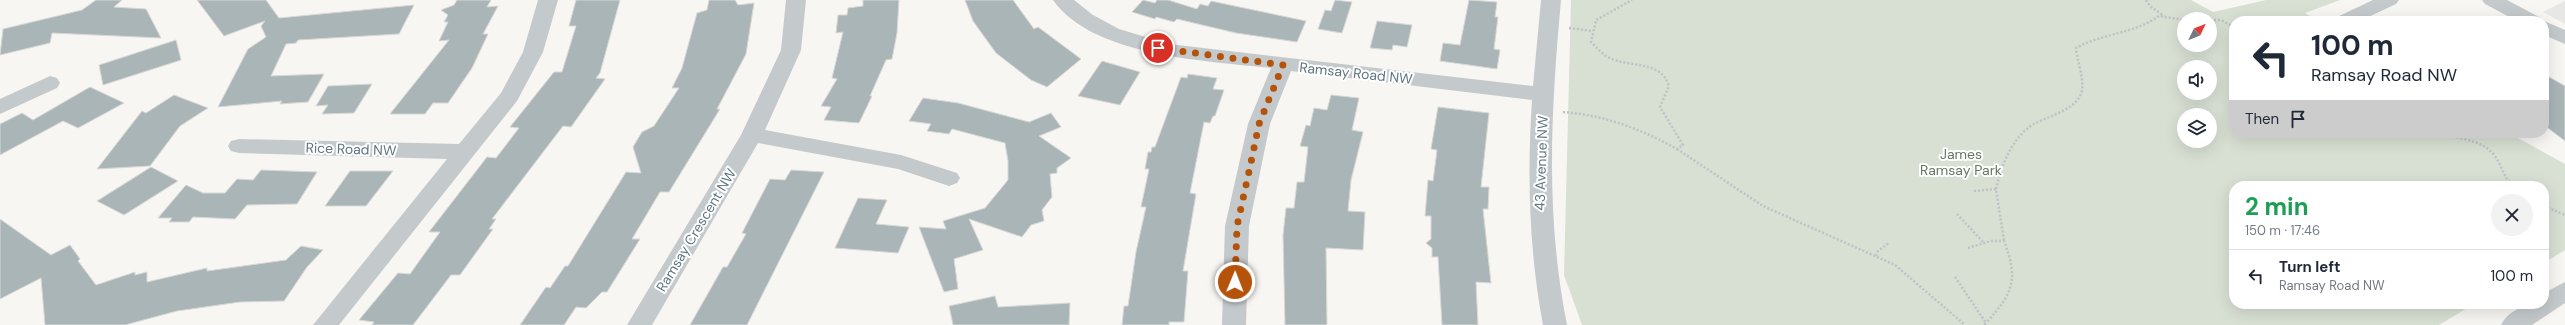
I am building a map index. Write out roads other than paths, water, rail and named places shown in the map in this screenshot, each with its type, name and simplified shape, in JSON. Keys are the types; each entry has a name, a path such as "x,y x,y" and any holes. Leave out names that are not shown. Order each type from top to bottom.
{"street":[{"path":"325,325 510,96 528,67 548,0"},
{"name":"Ramsay Crescent NW","path":"639,325 752,135 791,50 796,0"},
{"name":"Ramsay Road NW","path":"1063,0 1094,25 1128,40 1169,50 1542,102"},
{"name":"43 Avenue NW","path":"1551,0 1542,102 1540,232 1543,264 1555,325"},
{"path":"2355,16 2389,0"},
{"path":"2492,0 2522,16"},
{"path":"2549,30 2564,37"},
{"path":"2549,43 2564,37"},
{"path":"1234,325 1237,226 1259,124 1283,65"},
{"path":"0,107 50,83"},
{"path":"752,135 901,162 949,178"},
{"name":"Rice Road NW","path":"239,146 464,152"},
{"path":"2549,301 2565,291"},
{"path":"2513,325 2537,309"}],"park label":[{"name":"James Ramsay Park","path":"1961,162"}]}
